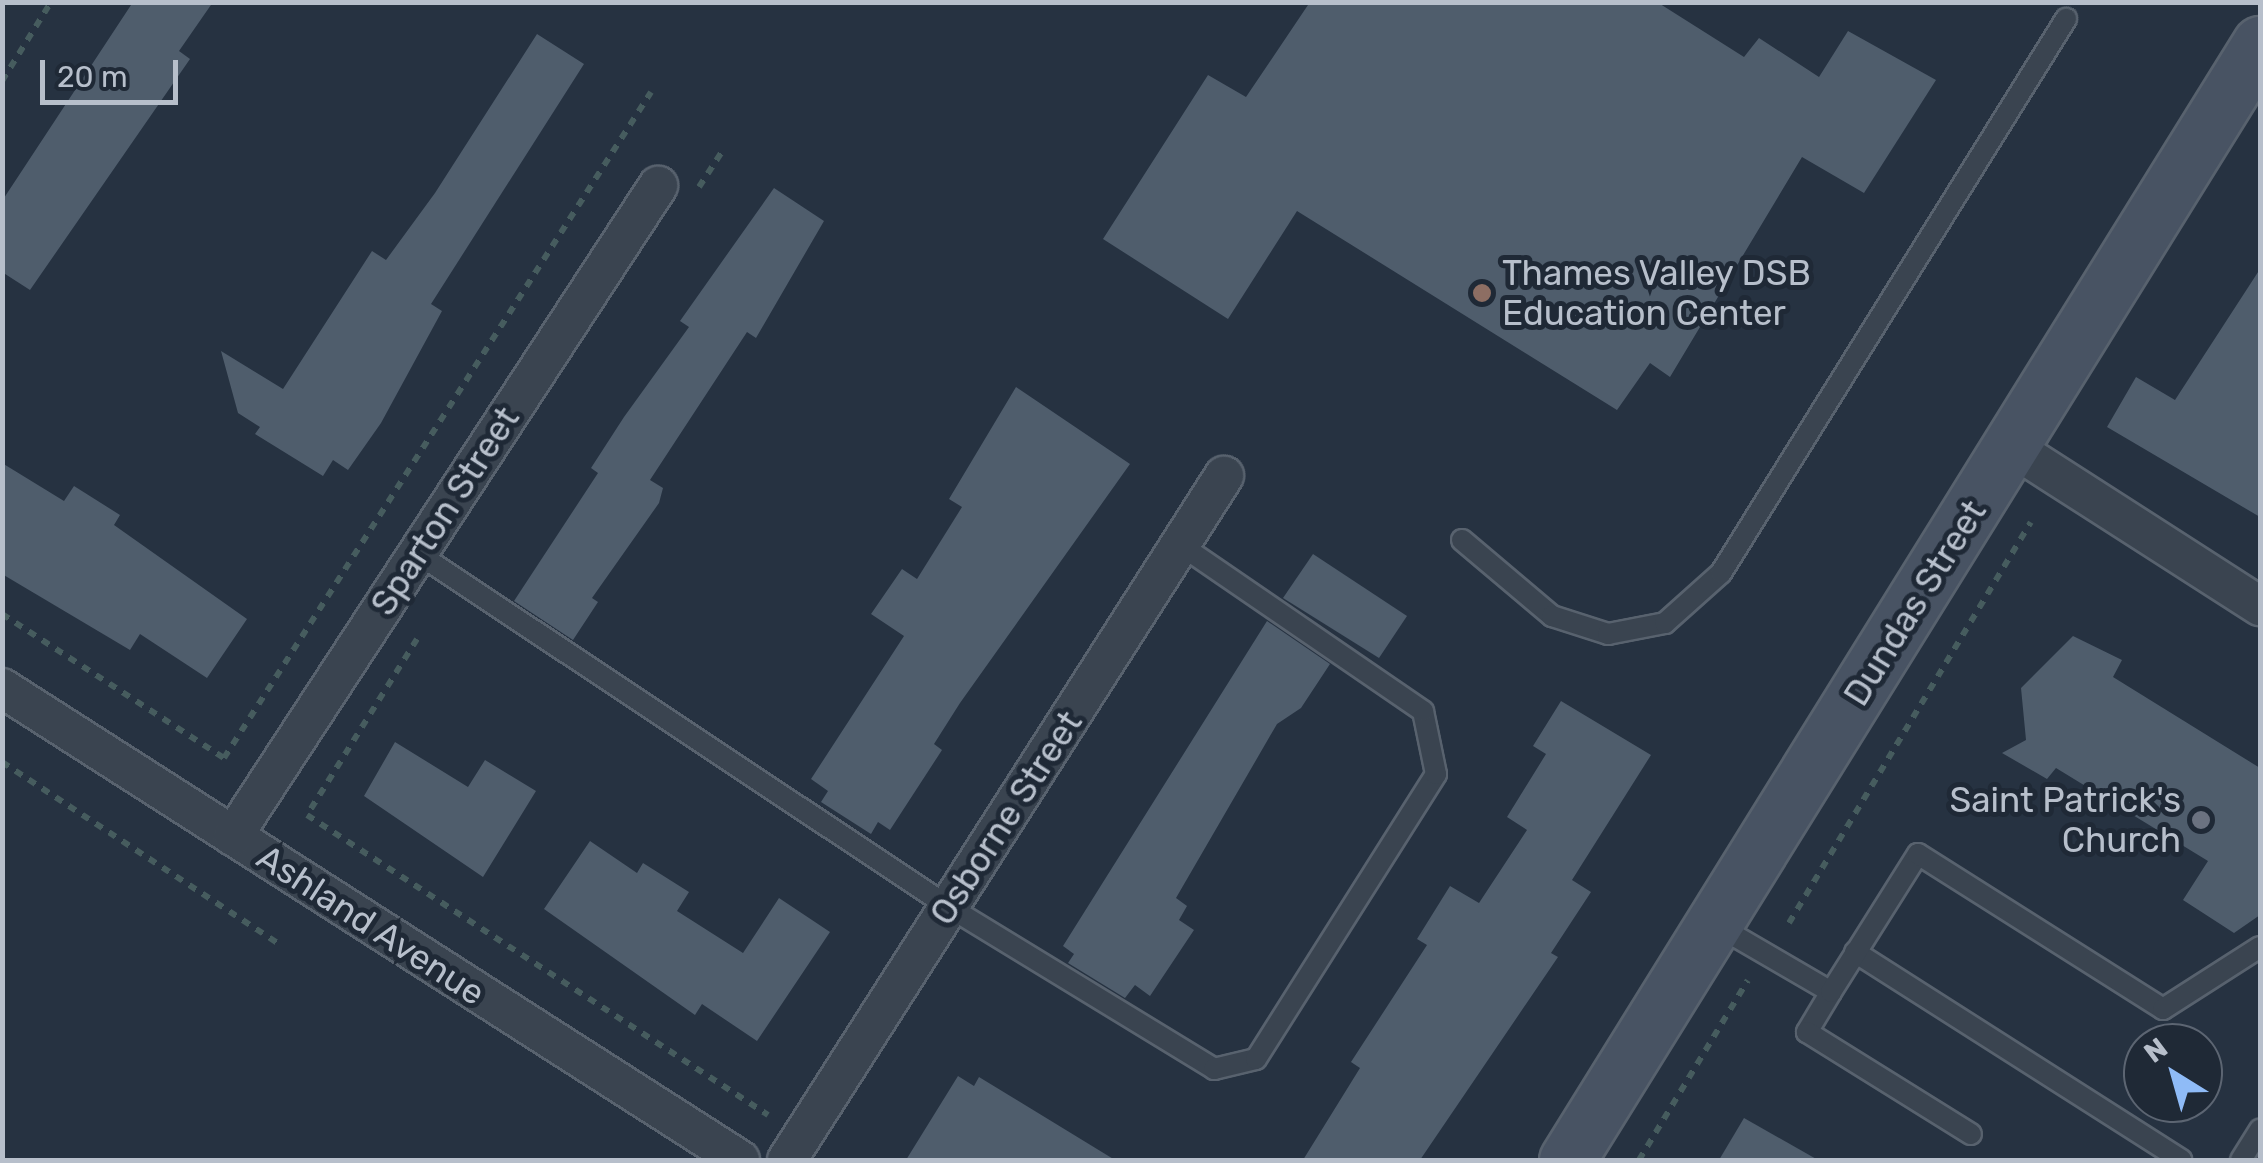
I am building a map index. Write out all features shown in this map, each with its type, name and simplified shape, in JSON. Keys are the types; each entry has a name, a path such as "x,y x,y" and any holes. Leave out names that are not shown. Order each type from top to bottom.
{"main road":[{"name":"Dundas Street","path":"1567,1160 2260,44"}],"street":[{"name":"Sparton Street","path":"233,836 658,186"},
{"path":"2012,447 2260,606"},
{"name":"Osborne Street","path":"787,1160 1224,476"},
{"name":"Ashland Avenue","path":"2,688 740,1160"}],"lane":[{"path":"1462,540 1552,616 1608,634 1665,622 1721,573 2066,19"},
{"path":"417,554 949,907 1214,1069 1256,1059 1436,774 1423,711 1181,544"},
{"path":"1971,1134 1807,1032 1918,854 2163,1008 2260,948"},
{"path":"1714,924 1831,992"},
{"path":"1855,952 2181,1160"},
{"path":"2241,1160 2260,1130"}],"path":[{"path":"2,81 51,2"},
{"path":"2,614 224,758 651,92"},
{"path":"1789,923 2032,522"},
{"path":"423,629 307,815 775,1119 785,1102"},
{"path":"2,762 282,946"},
{"path":"1639,1160 1752,974"}],"building":[{"path":"133,2 213,2 179,51 190,59 30,290 2,272 2,201"},
{"path":"1310,2 1657,2 1744,57 1759,38 1819,77 1848,31 1936,80 1864,193 1802,157 1670,377 1650,363 1617,410 1297,211 1228,319 1103,239 1208,75 1246,97"},
{"path":"537,34 584,64 431,304 442,311 381,423 348,470 333,460 323,476 255,434 260,427 238,413 221,351 283,389 372,251 386,260 435,193"},
{"path":"774,188 824,221 756,338 747,332 650,480 663,488 659,503 592,598 598,602 573,640 514,601 598,473 591,468 689,327 680,321"},
{"path":"2260,269 2260,517 2107,427 2136,377 2175,400"},
{"path":"1016,387 1130,464 960,703 934,744 942,750 890,830 878,822 871,834 821,802 828,791 811,779 904,636 871,614 902,569 917,579 962,507 949,499"},
{"path":"2,463 64,501 74,486 120,515 114,525 247,619 207,678 140,634 130,650 2,574"},
{"path":"1313,554 1407,616 1379,658 1283,598"},
{"path":"1267,621 1330,664 1301,708 1277,724 1176,898 1187,906 1179,920 1194,930 1150,996 1135,985 1125,998 1068,963 1074,954 1063,946"},
{"name":"Saint Patrick's Church","path":"2073,636 2122,660 2113,677 2260,768 2260,915 2234,933 2183,900 2208,861 2056,768 2047,779 2002,753 2026,740 2021,688"},
{"path":"1561,701 1651,755 1572,880 1591,892 1551,953 1558,957 1420,1160 1303,1160 1360,1068 1351,1062 1427,945 1417,939 1450,886 1479,903 1527,830 1507,817 1546,754 1533,746"},
{"path":"395,742 468,787 485,760 536,791 483,877 364,796"},
{"path":"590,841 637,873 643,863 689,892 677,911 743,953 779,898 830,932 757,1041 702,1004 695,1015 544,909"},
{"path":"958,1076 974,1086 979,1077 1115,1160 906,1160"},
{"path":"1744,1118 1818,1160 1719,1160"}],"place":[{"name":"Thames Valley DSB Education Center","path":"1482,293"},
{"name":"Saint Patrick's Church","path":"2201,820"}]}
